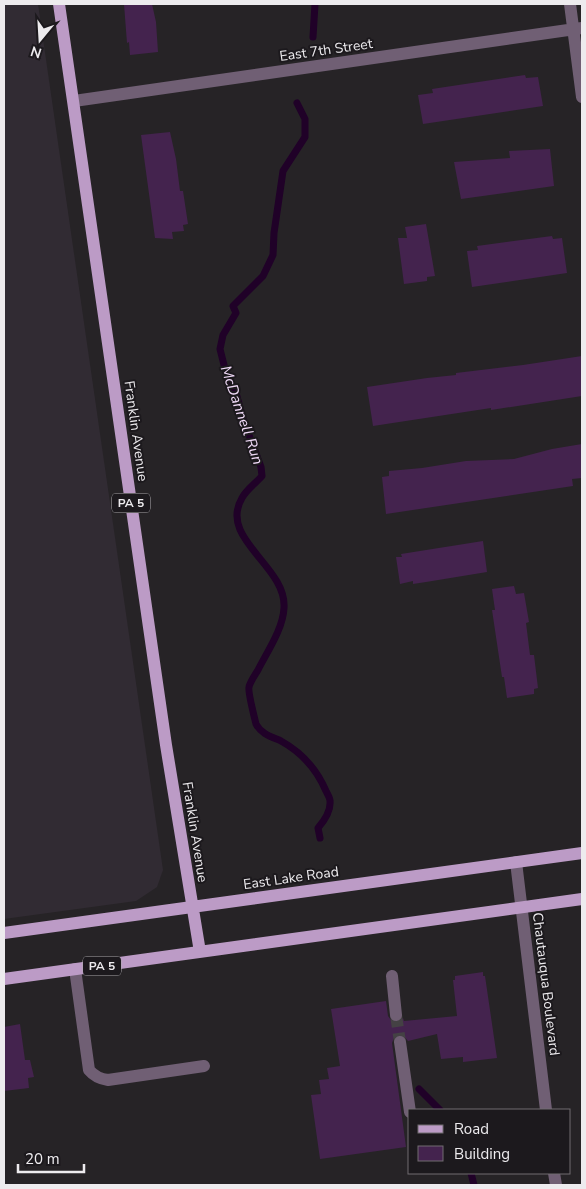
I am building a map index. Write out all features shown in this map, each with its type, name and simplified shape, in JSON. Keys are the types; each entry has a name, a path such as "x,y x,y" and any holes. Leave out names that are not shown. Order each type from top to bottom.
{"main road":[{"name":"Franklin Avenue","path":"59,4 166,745 200,952"},
{"name":"East Lake Road","path":"4,933 582,853"},
{"path":"200,952 582,899"},
{"name":"PA 5","path":"4,979 200,952"}],"street":[{"path":"570,4 578,29 582,97"},
{"name":"East 7th Street","path":"74,101 578,29"},
{"name":"Chautauqua Boulevard","path":"516,862 546,1109"},
{"path":"75,969 89,1070 91,1073 108,1080 204,1066"},
{"path":"392,976 396,1015"},
{"path":"400,1042 410,1109"}],"shaded area":[{"path":"4,4 38,4 163,870 157,887 136,901 4,919"}],"building":[{"path":"124,4 152,4 156,22 158,52 130,55 129,42 127,43"},
{"path":"525,75 526,78 538,77 543,106 423,124 418,95 433,93 432,89"},
{"path":"170,132 180,191 183,191 188,224 183,225 184,231 172,232 173,239 155,238 141,135"},
{"path":"550,149 554,186 461,199 454,162 510,158 509,151"},
{"path":"426,224 435,276 427,277 427,281 404,284 398,238 407,238 405,227"},
{"path":"552,236 553,239 562,238 567,273 472,287 467,251 478,250 477,246"},
{"path":"582,356 582,396 373,426 367,387"},
{"path":"582,444 582,478 572,479 573,486 386,514 382,477 389,476 389,471 466,461 514,459 552,449"},
{"path":"483,541 487,572 413,584 413,581 400,584 396,557 402,557 401,554"},
{"path":"514,586 516,594 524,593 529,622 526,623 530,655 534,655 538,688 534,689 534,694 507,698 492,610 495,610 492,589"},
{"path":"483,972 497,1058 463,1062 463,1057 441,1059 437,1034 408,1041 403,1035 395,1035 392,1043 406,1147 320,1159 311,1095 321,1094 319,1080 329,1079 327,1068 340,1066 331,1009 386,1001 388,1016 393,1023 400,1022 403,1018 404,1021 457,1016 453,980 455,980 455,976"},
{"path":"20,1024 25,1060 30,1060 34,1077 28,1078 29,1088 4,1091 4,1027"}],"waterway":[{"name":"McDannell Run","path":"313,37 315,4"},
{"name":"McDannell Run","path":"297,103 305,119 305,137 283,171 274,233 273,255 263,276 233,306 236,313 223,335 220,349 225,369 236,393 243,419 261,467 262,476 242,498 237,513 239,527 246,540 275,579 282,593 284,608 278,632 250,685 252,706 258,727 264,733 281,741 308,762 330,798 327,816 318,828 320,838"},
{"name":"McDannell Run","path":"419,1089 439,1109"},
{"name":"McDannell Run","path":"471,1174 474,1185"}],"tunnel":[{"path":"396,1015 400,1042"}]}
